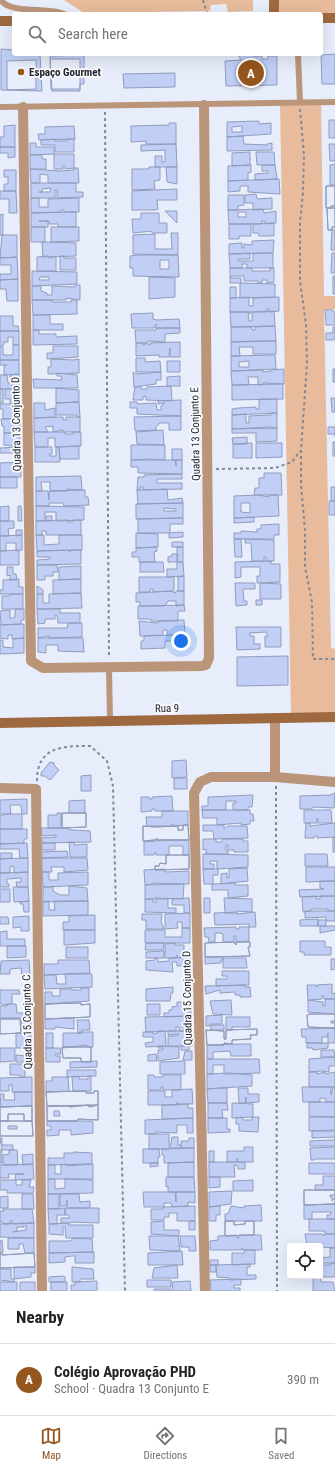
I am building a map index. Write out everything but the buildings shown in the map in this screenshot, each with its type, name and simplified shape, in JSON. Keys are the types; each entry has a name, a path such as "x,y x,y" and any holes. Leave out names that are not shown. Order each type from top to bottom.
{"street":[{"path":"274,0 274,12"},
{"path":"323,18 335,18"},
{"path":"0,21 12,21"},
{"name":"Quadra 13 Conjunto E","path":"109,668 202,666 208,663 209,658 204,105"},
{"name":"Quadra 13 Conjunto D","path":"23,107 31,661 43,668 109,668"},
{"name":"Rua 9","path":"0,723 335,717"},
{"path":"275,718 276,777"},
{"name":"Quadra 15 Conjunto D","path":"205,1291 194,792 200,782 211,777 276,777 335,782"},
{"path":"0,788 36,789"},
{"name":"Quadra 15 Conjunto C","path":"36,789 42,1291"}],"lane":[{"path":"1,0 8,6"},
{"path":"0,6 60,12"},
{"path":"298,56 300,102"},
{"path":"0,107 335,102"},
{"path":"109,668 110,721"}],"path":[{"path":"203,0 207,12"},
{"path":"300,102 304,155 304,193 300,222 300,281 306,325 307,363 304,381 304,425 300,450 306,567 312,602 312,658 335,659"},
{"path":"105,105 109,668"},
{"path":"208,469 275,468 292,462 300,450"},
{"path":"36,789 37,769 48,753 63,746 90,746 107,761 113,786 125,1291"},
{"path":"276,777 277,1291"}],"shaded area":[{"path":"64,0 253,0 253,11 228,12 226,4 211,5 210,11 82,12"},
{"path":"274,0 335,0 335,18 323,15 323,12 274,12"},
{"path":"321,102 324,296 335,296 335,309 324,310 331,648 335,649 335,717 291,718 280,103"}],"place":[{"name":"Espaço Gourmet","path":"21,72"},
{"name":"Colégio Aprovação PHD","path":"251,73"}]}
